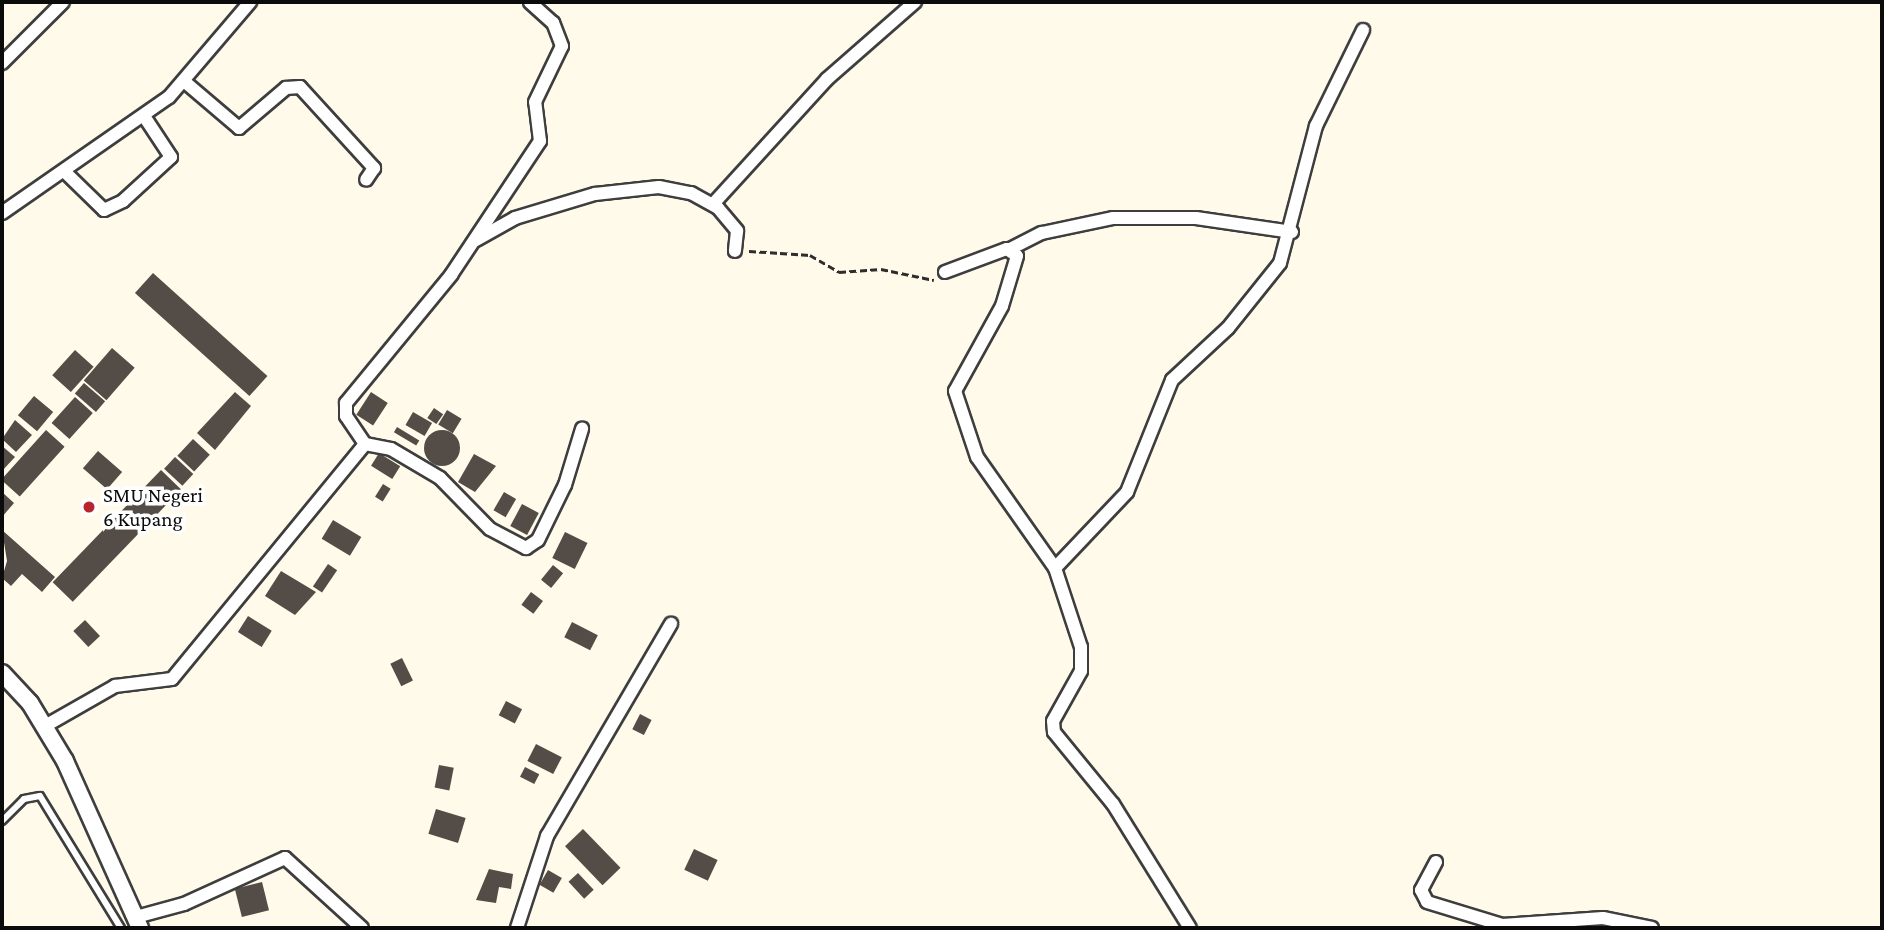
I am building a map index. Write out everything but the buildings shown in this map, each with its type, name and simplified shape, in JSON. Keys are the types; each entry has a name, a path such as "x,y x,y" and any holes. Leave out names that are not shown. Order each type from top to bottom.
{"street":[{"path":"2,63 63,2"},
{"path":"2,213 66,173 144,116 185,82 250,2"},
{"path":"530,2 553,23 562,46 534,102 540,141 473,242 346,403 345,416 365,444 391,449 440,478 489,529 526,548 538,540 565,485 582,429"},
{"path":"713,204 827,79 915,2"},
{"path":"1055,568 1127,492 1172,380 1267,282 1292,232 1316,126 1363,30"},
{"path":"185,82 239,128 286,88 300,87 373,168 366,180"},
{"path":"66,173 104,209 123,201 171,157 144,116"},
{"path":"473,242 515,218 616,191 673,188 713,204 737,231 735,251"},
{"path":"945,272 1010,249 1042,233 1113,218 1196,218 1292,232"},
{"path":"1010,249 1018,259 1008,294 954,388 977,457 1055,568 1083,662 1052,728 1108,797 1190,928"},
{"path":"46,726 116,686 172,679 365,444"},
{"path":"517,928 547,836 671,624"},
{"path":"2,673 46,726 138,923 285,858 362,928"},
{"path":"1436,862 1421,890 1427,902 1510,926 1603,918 1652,928"}],"lane":[{"path":"2,821 24,799 40,796 121,928"}],"path":[{"path":"735,251 810,255 839,272 881,269 928,281 945,272"}],"place":[{"name":"SMU Negeri 6 Kupang","path":"89,507"}]}
